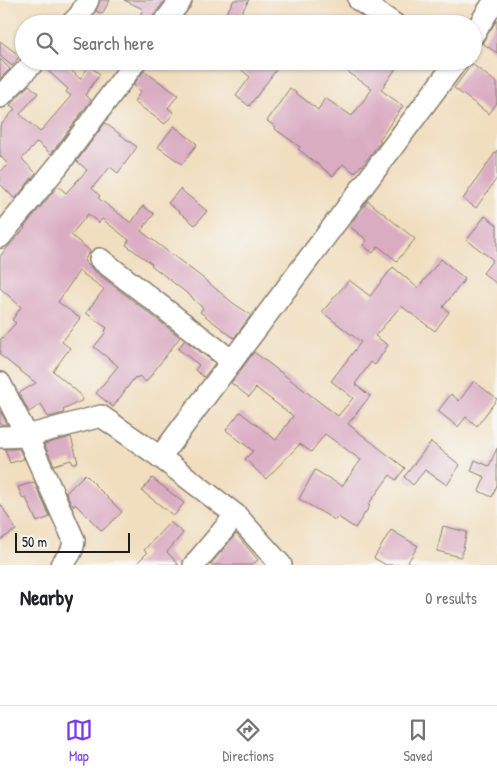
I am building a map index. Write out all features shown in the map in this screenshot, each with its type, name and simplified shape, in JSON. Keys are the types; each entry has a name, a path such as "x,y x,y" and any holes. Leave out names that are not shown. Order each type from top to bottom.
{"street":[{"path":"80,15 88,0"},
{"path":"170,15 181,0"},
{"path":"360,0 381,15"},
{"path":"482,20 495,0"},
{"path":"0,97 26,70"},
{"path":"0,237 129,70"},
{"path":"160,457 448,70"},
{"path":"100,259 232,361"},
{"path":"0,384 27,436 74,540 70,555 61,565"},
{"path":"0,438 27,436 100,416 160,457 236,515 281,565"},
{"path":"194,565 236,515"}],"building":[{"path":"100,0 110,0 102,14 96,11"},
{"path":"124,0 165,0 154,15 140,15 143,9"},
{"path":"234,0 249,0 240,15 225,15"},
{"path":"497,20 497,53 482,43"},
{"path":"0,41 15,52 15,62 12,66 0,56"},
{"path":"0,59 10,69 0,79"},
{"path":"47,70 71,70 80,79 86,70 94,70 100,74 85,95 91,100 51,154 37,142 22,159 36,173 15,199 0,184 0,172 8,164 0,156 0,126 15,109 10,105 29,85 38,93 20,114 40,132 71,96 66,92 68,89"},
{"path":"242,70 276,70 249,106 236,96 250,77"},
{"path":"345,70 395,70 381,90 403,106 379,140 381,141 355,173 343,164 333,176 298,149 300,147 267,121 290,88 318,110 325,98 352,116 372,89"},
{"path":"468,70 480,70 497,83 497,103 489,114 454,88"},
{"path":"144,71 178,95 168,108 174,113 165,124 134,102 141,91 133,85"},
{"path":"105,123 137,147 118,173 110,167 92,188 100,196 98,198 131,223 143,206 154,214 141,231 251,315 234,338 200,312 203,308 193,298 126,245 129,240 102,219 99,223 88,214 71,235 90,251 84,261 180,337 146,382 139,376 135,377 113,407 96,393 118,366 94,347 107,328 86,313 104,289 79,271 58,302 80,318 62,342 70,348 53,371 80,394 83,400 63,410 64,413 48,417 41,404 29,412 19,393 36,383 0,355 0,340 16,323 12,320 21,307 0,288 0,256 58,186 66,193 87,170 77,161"},
{"path":"174,126 197,144 182,164 158,147"},
{"path":"497,150 497,178 476,208 463,199"},
{"path":"180,189 207,211 195,225 168,203"},
{"path":"368,201 415,239 397,261 378,246 373,253 363,245 367,240 349,226"},
{"path":"485,216 497,225 497,284 483,273 493,260 467,240"},
{"path":"441,259 465,279 443,307 449,312 435,331 401,306 375,336 388,345 375,365 371,362 355,384 370,396 348,424 405,468 396,480 390,475 368,505 370,506 355,528 338,517 335,520 299,499 315,470 342,486 361,460 325,434 311,452 300,444 266,479 245,459 253,451 226,430 240,412 276,440 293,416 256,388 249,397 231,383 254,352 338,416 353,398 331,381 361,342 322,312 349,280 370,296 393,267 418,288"},
{"path":"185,340 215,363 204,377 195,370 199,365 178,349"},
{"path":"474,381 497,399 477,426 466,417 458,427 438,411 451,394 459,401"},
{"path":"0,411 7,424 0,424"},
{"path":"71,437 78,462 73,464 71,460 54,465 44,444"},
{"path":"431,442 460,465 447,485 425,470 413,485 404,477"},
{"path":"497,448 497,485 492,497 479,491 485,477 471,471 475,460 489,466"},
{"path":"5,449 19,449 24,459 10,463"},
{"path":"85,474 122,512 102,531 75,504 74,506 71,504 66,493"},
{"path":"152,478 184,503 174,516 142,491"},
{"path":"34,482 50,517 37,522 26,498 23,499 18,487"},
{"path":"0,503 16,530 0,540"},
{"path":"170,522 183,533 167,552 179,565 135,565 147,553 144,550"},
{"path":"443,526 467,532 461,557 437,551"},
{"path":"391,530 418,546 406,565 386,565 374,558"},
{"path":"236,534 258,560 251,565 210,565"}]}
